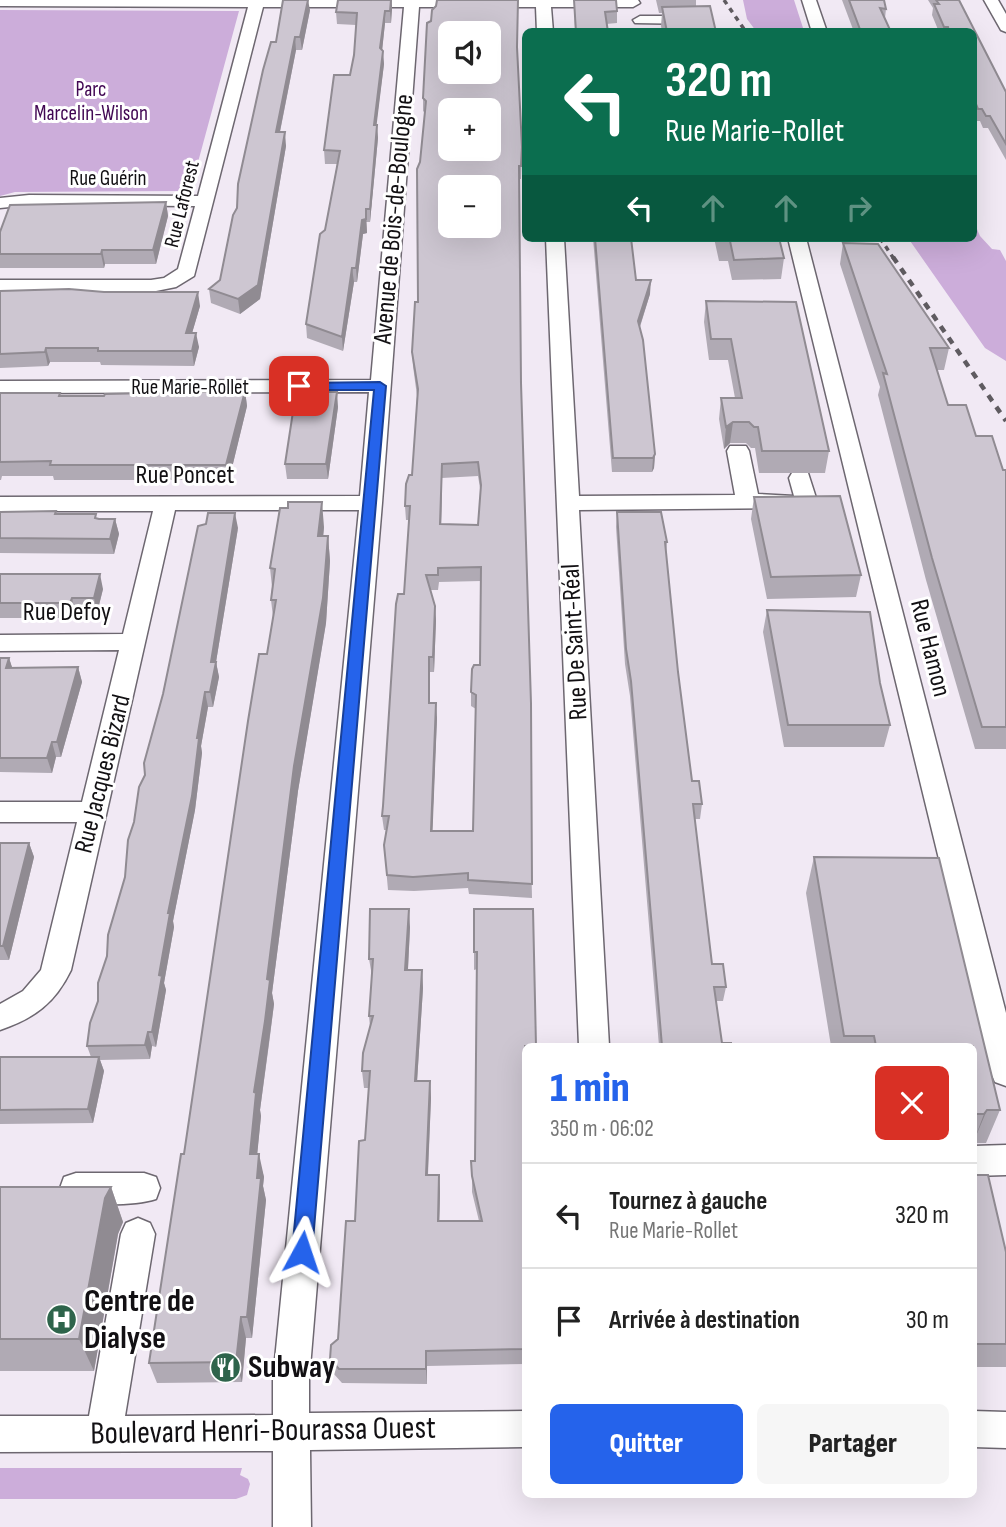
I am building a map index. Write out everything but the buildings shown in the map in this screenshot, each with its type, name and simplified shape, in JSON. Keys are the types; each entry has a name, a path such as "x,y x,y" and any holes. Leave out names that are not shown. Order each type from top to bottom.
{"street":[{"path":"809,0 819,28"},
{"path":"992,0 1006,27"},
{"name":"Avenue de Bois-de-Boulogne","path":"292,1527 291,1380 412,1"},
{"path":"543,1 545,28"},
{"path":"0,2 635,1 641,27 696,20"},
{"name":"Rue Laforest","path":"0,286 144,287 169,283 189,269 257,2"},
{"name":"Rue Guérin","path":"4,202 206,201"},
{"name":"Rue De Saint-Réal","path":"555,242 594,1043"},
{"name":"Rue Hamon","path":"798,242 1006,1073"},
{"name":"Rue Marie-Rollet","path":"0,387 380,386"},
{"path":"738,451 748,502"},
{"path":"800,478 806,501"},
{"path":"568,503 862,501"},
{"name":"Rue Jacques Bizard","path":"0,1017 34,1000 48,986 57,971 166,503"},
{"name":"Rue Poncet","path":"0,504 370,503"},
{"name":"Rue Defoy","path":"0,643 134,642"},
{"path":"0,812 93,812"},
{"path":"977,1161 1006,1160"},
{"path":"52,1188 144,1188"},
{"path":"104,1434 138,1234"},
{"name":"Boulevard Henri-Bourassa Ouest","path":"0,1434 522,1429"},
{"path":"977,1429 1006,1430"}],"green space":[{"path":"743,0 794,0 803,28 754,28 747,19"},
{"name":"Parc Marcelin-Wilson","path":"0,10 239,11 191,188 179,191 15,192 0,196"},
{"path":"977,229 992,249 1000,250 1006,261 1006,361 985,348 911,242 977,242"},
{"path":"0,1468 242,1468 240,1475 248,1479 250,1484 247,1495 236,1499 0,1499"}],"railway":[{"path":"724,0 743,28"},
{"path":"883,242 894,259"},
{"path":"893,257 1006,421"}],"place":[{"name":"Centre de Dialyse","path":"61,1319"},
{"name":"Subway","path":"225,1367"}],"route":[{"path":"299,386 380,386 302,1252"}]}
